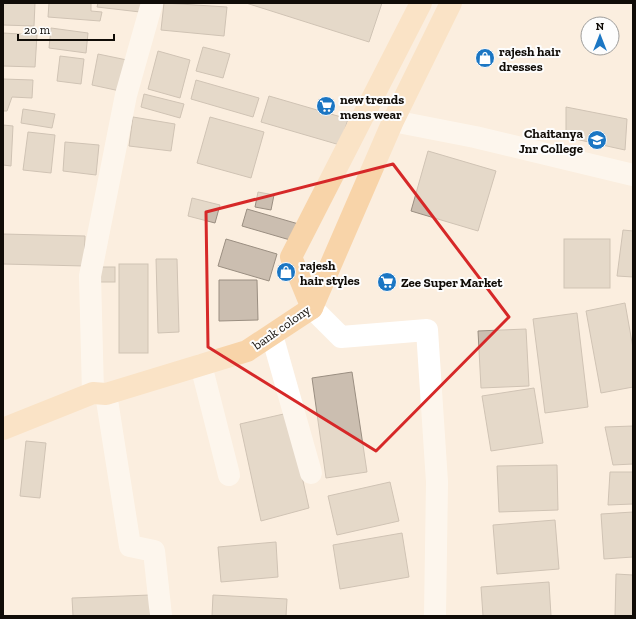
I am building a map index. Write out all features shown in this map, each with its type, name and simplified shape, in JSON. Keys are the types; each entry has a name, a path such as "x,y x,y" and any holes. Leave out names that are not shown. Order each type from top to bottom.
{"main road":[{"path":"312,308 291,257 421,3"},
{"name":"bank colony","path":"3,429 100,393 247,351 312,308 393,121 452,3"}],"street":[{"path":"152,3 126,95 90,276 100,393 130,546 154,551 161,616"},
{"path":"393,121 475,137 633,175"},
{"path":"312,308 341,337 427,330 437,482 435,616"},
{"path":"272,335 311,473"},
{"path":"201,365 229,475"}],"highlighted area":[{"path":"393,164 509,317 376,451 208,347 206,212"}],"building":[{"path":"3,3 35,3 34,26 3,25"},
{"path":"49,3 91,3 91,11 102,12 100,21 48,17"},
{"path":"98,3 141,3 140,12 97,7"},
{"path":"164,3 227,7 224,36 161,30"},
{"path":"246,3 382,3 369,42"},
{"path":"51,28 88,33 86,53 49,48"},
{"path":"3,33 37,35 35,67 3,66"},
{"path":"203,47 230,54 223,78 196,71"},
{"path":"158,51 190,60 180,98 148,89"},
{"path":"98,54 127,60 120,91 92,85"},
{"path":"60,56 84,59 81,84 57,81"},
{"path":"3,79 33,80 32,98 12,97 7,111 3,111"},
{"path":"196,80 259,98 253,117 191,99"},
{"path":"144,94 184,104 180,118 141,107"},
{"path":"269,96 348,119 340,145 261,122"},
{"name":"Chaitanya Jnr College","path":"566,107 627,119 625,150 566,137"},
{"path":"23,109 55,114 52,128 21,123"},
{"path":"133,117 175,124 171,151 129,146"},
{"path":"210,117 264,132 251,178 197,163"},
{"path":"3,125 13,126 11,166 3,165"},
{"path":"28,132 55,135 51,173 23,170"},
{"path":"65,142 99,145 96,175 63,171"},
{"path":"428,151 496,171 478,231 411,211"},
{"path":"258,192 274,195 271,210 255,207"},
{"path":"192,198 220,205 215,223 188,216"},
{"path":"247,209 302,225 297,242 242,226"},
{"path":"623,230 633,231 633,277 617,276"},
{"path":"3,234 85,236 84,266 3,264"},
{"path":"226,239 277,254 269,281 218,266"},
{"path":"564,239 610,239 610,288 564,288"},
{"path":"156,259 177,259 179,332 158,333"},
{"path":"119,264 148,264 148,353 119,353"},
{"path":"99,267 115,267 115,282 99,282"},
{"path":"219,280 257,280 258,320 219,321"},
{"path":"625,303 633,348 633,387 601,393 586,311"},
{"path":"577,313 588,407 545,413 533,319"},
{"path":"526,329 529,386 481,388 478,331"},
{"path":"352,372 367,472 326,478 312,378"},
{"path":"534,388 543,443 491,451 482,396"},
{"path":"288,413 309,508 261,521 240,424"},
{"path":"633,426 633,464 613,465 605,427"},
{"path":"26,441 46,443 40,498 20,496"},
{"path":"557,465 558,510 499,512 497,466"},
{"path":"610,472 633,472 633,504 608,505"},
{"path":"390,482 399,521 337,535 328,496"},
{"path":"633,512 633,557 604,559 601,514"},
{"path":"555,520 559,569 497,574 493,525"},
{"path":"402,533 409,577 340,589 333,545"},
{"path":"276,542 278,577 221,582 218,547"},
{"path":"616,574 633,575 633,616 615,616"},
{"path":"549,582 551,616 483,616 481,587"},
{"path":"150,595 150,616 73,616 72,598"},
{"path":"213,595 287,599 286,616 212,616"}],"place":[{"name":"rajesh hair dresses","path":"485,58"},
{"name":"new trends mens wear","path":"326,106"},
{"name":"Chaitanya Jnr College","path":"597,140"},
{"name":"rajesh hair styles","path":"286,272"},
{"name":"Zee Super Market","path":"387,282"}]}
